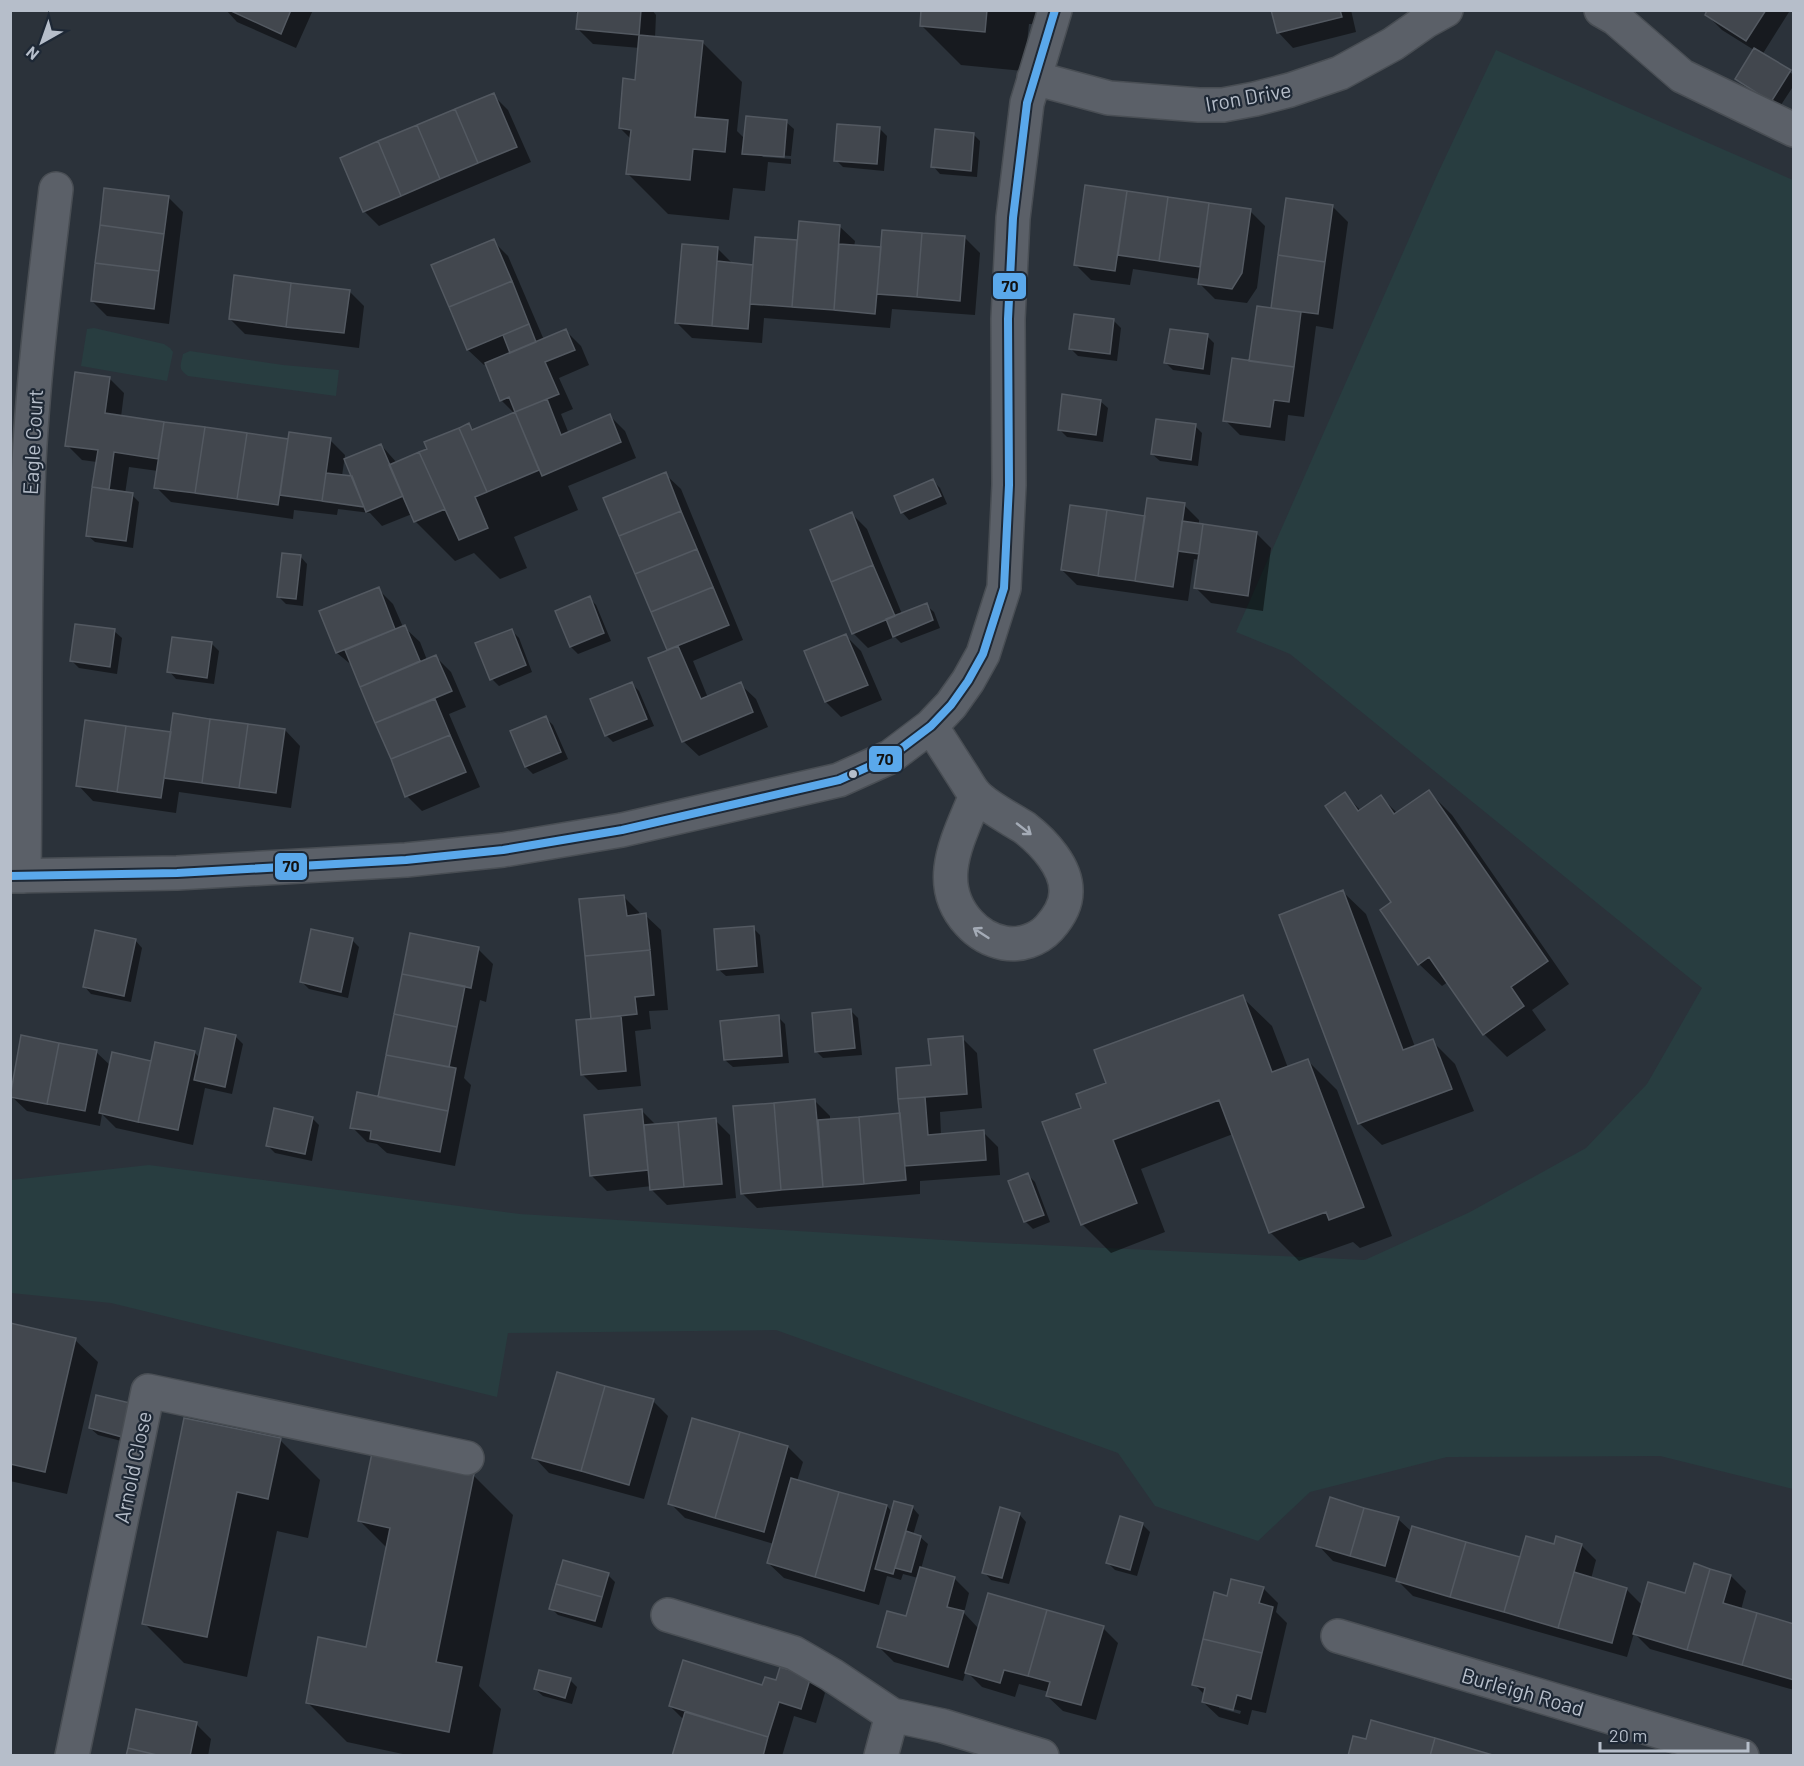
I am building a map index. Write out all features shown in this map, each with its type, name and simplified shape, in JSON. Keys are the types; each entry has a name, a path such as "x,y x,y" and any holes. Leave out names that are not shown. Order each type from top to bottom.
{"street":[{"path":"17,876 177,873 406,860 502,850 622,830 839,780 890,757 931,726 951,705 983,654 1004,588 1009,485 1008,319 1013,218 1027,103 1055,10"},
{"name":"Iron Drive","path":"1034,78 1109,98 1223,105 1290,90 1340,73 1393,44 1446,10"},
{"path":"1601,10 1615,18 1682,76 1794,130"},
{"name":"Eagle Court","path":"17,876 29,460 40,317 56,189"},
{"path":"931,726 976,795"},
{"name":"Arnold Close","path":"72,1755 148,1391 467,1458"},
{"path":"668,1615 794,1653 892,1715 943,1726 1042,1755"},
{"name":"Burleigh Road","path":"1338,1636 1742,1755"},
{"path":"881,1755 892,1715"}],"green space":[{"path":"1496,50 1793,180 1793,1489 1660,1456 1447,1457 1310,1492 1258,1541 1155,1506 1118,1453 776,1330 508,1333 497,1397 111,1303 11,1293 11,1180 149,1165 520,1214 976,1242 1365,1260 1470,1212 1586,1148 1647,1084 1702,988 1290,654 1236,632 1438,173"},
{"path":"94,328 164,344 170,348 173,352 167,381 81,366 87,329"},
{"path":"190,351 283,365 339,370 336,396 188,376 182,371 181,364 183,354"}],"building":[{"path":"229,10 291,10 281,34"},
{"path":"578,10 641,10 639,35 576,29"},
{"path":"921,10 987,10 985,32 920,26"},
{"path":"1271,10 1340,10 1342,17 1277,33"},
{"path":"1707,10 1766,10 1746,41 1705,15"},
{"path":"639,35 703,41 695,117 728,120 725,152 693,149 690,180 626,174 631,130 619,128 623,78 635,80"},
{"path":"1754,48 1791,70 1771,102 1735,79"},
{"path":"494,93 517,147 478,163 455,109"},
{"path":"455,109 478,163 440,179 417,125"},
{"path":"746,116 787,120 784,157 742,154"},
{"path":"837,124 880,127 877,164 834,161"},
{"path":"417,125 440,179 401,196 378,141"},
{"path":"935,129 974,133 971,171 931,167"},
{"path":"378,141 401,196 363,212 340,158"},
{"path":"1085,185 1127,191 1115,271 1074,265"},
{"path":"104,188 169,196 164,234 100,225"},
{"path":"1127,191 1168,197 1159,261 1118,255"},
{"path":"1168,197 1209,203 1200,267 1159,261"},
{"path":"1286,198 1333,205 1325,262 1278,255"},
{"path":"1209,203 1251,209 1242,273 1232,289 1198,284"},
{"path":"799,221 840,225 834,310 792,307"},
{"path":"100,225 164,234 159,271 95,263"},
{"path":"882,230 922,233 917,297 877,294"},
{"path":"922,233 965,236 960,301 917,297"},
{"path":"755,237 797,240 792,307 750,304"},
{"path":"494,239 512,281 449,307 431,265"},
{"path":"682,244 718,247 712,326 675,323"},
{"path":"839,244 881,247 875,314 834,310"},
{"path":"1278,255 1325,262 1318,314 1271,308"},
{"path":"717,261 753,265 748,329 712,326"},
{"path":"95,263 159,271 154,309 91,301"},
{"path":"234,275 291,283 286,327 229,319"},
{"path":"512,281 529,324 467,350 449,307"},
{"path":"291,283 350,290 344,333 286,327"},
{"path":"1257,306 1301,312 1294,367 1249,361"},
{"path":"1074,314 1114,319 1110,354 1069,349"},
{"path":"529,324 536,342 510,353 503,335"},
{"path":"566,329 575,350 545,362 559,394 515,412 509,397 500,401 485,363"},
{"path":"1170,329 1208,334 1203,369 1164,363"},
{"path":"1232,358 1294,367 1289,402 1274,400 1270,427 1223,421"},
{"path":"75,372 110,377 105,413 164,422 158,459 114,452 109,490 92,487 98,450 65,446"},
{"path":"1062,394 1101,400 1096,435 1058,430"},
{"path":"547,399 561,435 610,414 621,442 542,476 515,412"},
{"path":"515,412 539,470 487,492 459,428 469,423 472,430"},
{"path":"1156,419 1196,424 1191,460 1151,454"},
{"path":"164,422 205,427 195,493 154,488"},
{"path":"205,427 247,433 237,499 195,493"},
{"path":"459,428 487,492 475,497 488,528 459,540 419,452 427,449 424,442"},
{"path":"289,432 331,438 322,501 280,495"},
{"path":"247,433 288,439 278,505 237,499"},
{"path":"381,444 403,496 366,512 344,459"},
{"path":"419,452 445,509 414,522 389,465"},
{"path":"666,472 681,511 619,536 603,498"},
{"path":"326,473 352,476 364,507 322,501"},
{"path":"933,479 941,496 901,513 894,496"},
{"path":"92,487 133,493 126,541 86,536"},
{"path":"1147,498 1185,503 1173,587 1135,581"},
{"path":"1070,505 1107,510 1098,576 1061,570"},
{"path":"1107,510 1145,516 1135,581 1098,576"},
{"path":"681,511 697,549 635,574 619,536"},
{"path":"852,512 873,565 831,582 810,530"},
{"path":"1182,521 1203,524 1199,554 1178,551"},
{"path":"1203,524 1257,532 1248,596 1194,588"},
{"path":"697,549 713,587 651,612 635,574"},
{"path":"282,553 301,555 296,599 277,597"},
{"path":"873,565 895,616 852,634 831,582"},
{"path":"379,587 395,629 336,653 319,611"},
{"path":"713,587 729,625 667,650 651,612"},
{"path":"590,596 604,633 570,647 555,611"},
{"path":"927,603 933,620 893,637 886,619"},
{"path":"75,624 115,629 110,667 70,661"},
{"path":"405,625 420,661 360,687 345,650"},
{"path":"512,629 526,665 490,680 475,643"},
{"path":"846,634 868,685 825,702 804,651"},
{"path":"172,637 212,642 207,678 167,672"},
{"path":"678,646 701,699 741,682 753,712 682,742 648,658"},
{"path":"436,655 452,691 375,723 360,687"},
{"path":"632,682 647,719 605,736 590,699"},
{"path":"435,699 450,735 391,759 375,723"},
{"path":"173,713 210,719 202,783 164,778"},
{"path":"546,716 561,752 525,767 510,731"},
{"path":"210,719 248,724 239,788 202,783"},
{"path":"85,720 126,726 117,792 76,786"},
{"path":"248,724 285,729 276,793 239,788"},
{"path":"126,726 171,732 161,798 117,792"},
{"path":"450,735 466,772 405,797 391,759"},
{"path":"1429,790 1548,961 1511,987 1524,1006 1483,1035 1429,957 1418,965 1380,910 1391,902 1325,806 1345,792 1358,811 1381,795 1394,814"},
{"path":"1343,890 1403,1050 1433,1039 1452,1089 1358,1124 1279,915"},
{"path":"624,895 627,916 646,913 650,950 585,956 579,899"},
{"path":"754,926 757,966 717,970 714,929"},
{"path":"311,929 353,938 341,992 300,982"},
{"path":"95,930 136,939 124,996 83,987"},
{"path":"410,933 479,947 471,988 402,974"},
{"path":"650,950 654,995 635,997 637,1014 591,1019 585,956"},
{"path":"402,974 465,986 457,1027 394,1014"},
{"path":"1243,995 1272,1072 1308,1059 1364,1207 1329,1220 1326,1212 1269,1233 1219,1100 1113,1140 1137,1203 1081,1225 1042,1122 1081,1108 1076,1094 1106,1083 1094,1050"},
{"path":"851,1009 855,1048 815,1052 812,1013"},
{"path":"394,1014 457,1027 449,1067 386,1055"},
{"path":"779,1015 782,1056 724,1060 720,1021"},
{"path":"621,1016 626,1071 581,1075 576,1020"},
{"path":"205,1028 236,1035 225,1087 194,1080"},
{"path":"21,1035 59,1043 47,1104 10,1097"},
{"path":"963,1036 967,1094 898,1099 896,1068 931,1065 928,1039"},
{"path":"155,1042 195,1051 178,1130 138,1122"},
{"path":"59,1043 97,1050 85,1111 47,1104"},
{"path":"112,1052 151,1061 138,1122 99,1113"},
{"path":"386,1055 456,1068 448,1111 378,1097"},
{"path":"357,1092 448,1111 440,1152 370,1139 371,1131 350,1128"},
{"path":"925,1097 928,1135 984,1130 986,1160 905,1166 898,1099"},
{"path":"815,1099 823,1187 781,1190 774,1103"},
{"path":"774,1103 781,1190 741,1194 733,1106"},
{"path":"274,1108 313,1117 305,1154 266,1146"},
{"path":"642,1109 648,1170 590,1176 584,1115"},
{"path":"900,1113 906,1180 864,1184 859,1117"},
{"path":"859,1117 864,1184 823,1187 818,1120"},
{"path":"716,1118 722,1184 684,1187 678,1122"},
{"path":"678,1122 684,1187 650,1190 644,1125"},
{"path":"1028,1173 1044,1215 1024,1222 1008,1181"},
{"path":"10,1323 76,1338 45,1472 10,1464"},
{"path":"557,1372 605,1386 581,1471 532,1458"},
{"path":"605,1386 654,1399 629,1485 581,1471"},
{"path":"96,1395 130,1403 122,1437 89,1428"},
{"path":"184,1418 281,1438 268,1499 237,1492 207,1637 142,1624"},
{"path":"692,1418 740,1432 715,1518 668,1504"},
{"path":"740,1432 788,1446 764,1532 715,1518"},
{"path":"372,1453 474,1474 436,1662 462,1667 449,1732 306,1703 318,1637 366,1647 390,1528 358,1521"},
{"path":"791,1478 839,1492 815,1577 767,1563"},
{"path":"839,1492 887,1505 864,1591 815,1577"},
{"path":"1330,1497 1364,1508 1350,1556 1316,1546"},
{"path":"894,1501 913,1506 893,1574 875,1569"},
{"path":"1000,1507 1020,1513 1002,1578 982,1573"},
{"path":"1364,1508 1399,1517 1385,1566 1350,1556"},
{"path":"1120,1516 1143,1523 1130,1570 1106,1563"},
{"path":"1412,1526 1466,1542 1450,1597 1396,1581"},
{"path":"906,1531 921,1536 911,1572 895,1568"},
{"path":"1526,1536 1554,1544 1556,1536 1582,1544 1558,1628 1504,1612"},
{"path":"1466,1542 1520,1557 1504,1612 1450,1597"},
{"path":"563,1560 609,1573 602,1597 556,1584"},
{"path":"1694,1563 1710,1569 1687,1650 1633,1634 1648,1582 1685,1593"},
{"path":"920,1567 955,1577 947,1607 964,1611 948,1667 877,1647 887,1611 906,1616"},
{"path":"1710,1569 1731,1575 1723,1603 1757,1613 1742,1665 1687,1650"},
{"path":"1574,1572 1627,1588 1612,1643 1558,1628"},
{"path":"1231,1579 1264,1587 1259,1603 1273,1607 1262,1653 1203,1639 1214,1592 1227,1596"},
{"path":"556,1584 602,1597 595,1621 549,1609"},
{"path":"988,1593 1047,1610 1028,1676 1004,1670 1000,1683 965,1673"},
{"path":"1047,1610 1104,1626 1081,1705 1046,1696 1050,1682 1028,1676"},
{"path":"1757,1613 1794,1624 1794,1680 1742,1665"},
{"path":"1203,1639 1262,1653 1251,1699 1237,1695 1233,1710 1202,1702 1205,1688 1192,1685"},
{"path":"683,1660 762,1685 765,1677 776,1680 780,1667 811,1676 801,1709 779,1702 768,1737 669,1706"},
{"path":"539,1670 571,1678 565,1698 534,1689"},
{"path":"136,1709 197,1722 190,1756 161,1756 128,1748"},
{"path":"685,1712 768,1737 763,1756 672,1756"},
{"path":"1371,1720 1435,1738 1430,1756 1348,1756 1353,1736 1366,1739"},
{"path":"1435,1738 1496,1756 1430,1756"},
{"path":"128,1748 161,1756 126,1756"}],"transit line":[{"name":"70","path":"10,876 177,873 406,860 503,850 622,830 839,780 890,757 931,726 951,705 983,654 1004,588 1009,485 1008,319 1013,218 1027,103 1055,10"}]}
